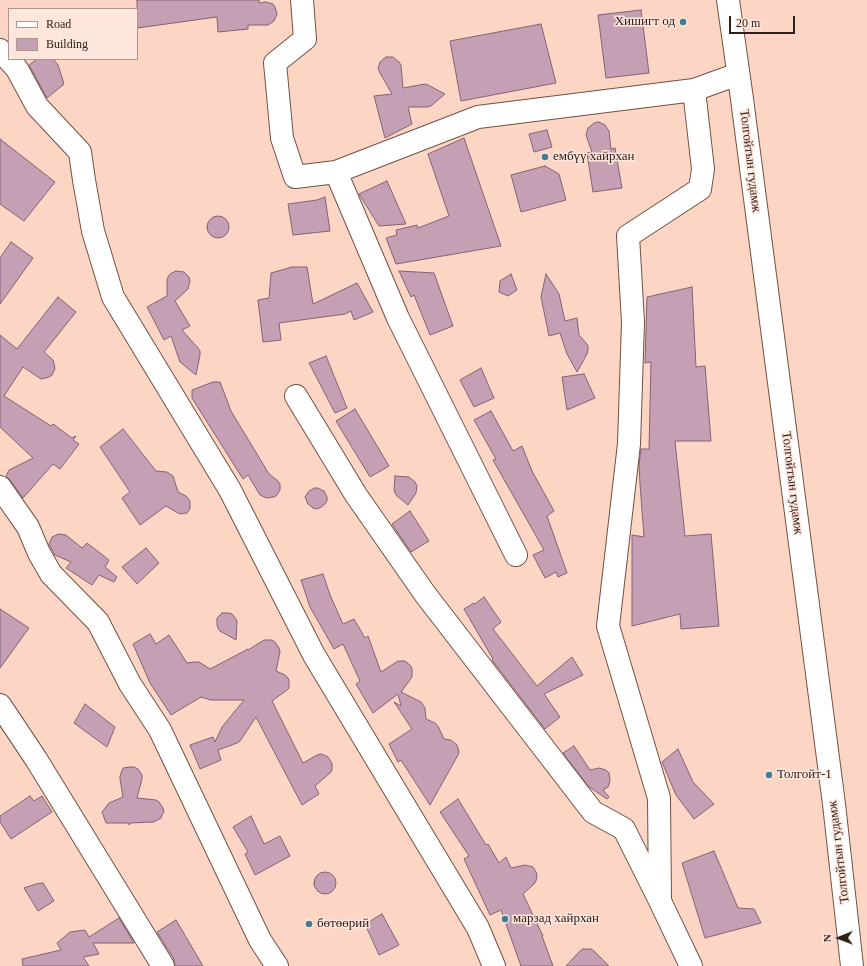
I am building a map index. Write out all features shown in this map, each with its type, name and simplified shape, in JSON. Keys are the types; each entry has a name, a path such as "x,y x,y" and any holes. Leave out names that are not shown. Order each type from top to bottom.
{"street":[{"path":"302,0 305,39 275,63 282,138 295,177 336,172 478,117 694,90 738,74"},
{"name":"Толгойтын гудамж","path":"728,0 834,804 852,966"},
{"path":"0,50 8,59"},
{"path":"9,60 17,69 37,106 80,152 93,231 113,297 230,490 314,655 478,928 494,966"},
{"path":"660,901 659,798 608,626 629,444 633,322 628,236 700,189 703,169 694,90"},
{"path":"336,172 398,318 516,555"},
{"path":"296,396 356,496 425,594 593,812 624,829 691,966"},
{"path":"0,487 28,527 39,554 51,574 98,622 130,684 160,730 260,940 276,966"},
{"path":"0,705 36,759 163,966"}],"building":[{"path":"137,0 259,0 259,3 266,2 273,4 277,14 274,21 268,25 248,25 248,29 218,32 217,17 138,28"},
{"path":"641,10 649,73 606,78 598,15"},
{"path":"541,24 556,83 461,101 450,41"},
{"path":"386,57 393,57 401,65 403,88 425,84 445,94 431,106 408,107 412,124 385,138 374,96 392,94 378,69 380,62"},
{"path":"36,60 54,60 58,65 64,84 47,98 29,65"},
{"path":"598,122 605,125 609,131 611,149 615,148 622,188 593,192 587,153 592,152 586,135 588,128 594,123"},
{"path":"547,130 552,147 534,152 529,134"},
{"path":"464,138 501,246 396,264 386,238 397,235 396,230 417,225 418,228 449,216 428,154"},
{"path":"0,139 55,182 24,221 0,204"},
{"path":"545,166 559,174 566,200 521,212 511,175"},
{"path":"387,181 406,224 379,226 359,194"},
{"path":"325,197 330,231 293,235 288,204 317,200"},
{"path":"218,216 226,219 229,227 226,235 218,238 210,235 207,227 210,219"},
{"path":"11,242 33,258 0,304 0,258"},
{"path":"292,267 307,267 313,304 357,283 373,312 354,320 351,311 345,314 279,323 281,340 263,342 258,300 269,298 271,273"},
{"path":"176,271 184,272 189,277 190,281 188,289 175,301 190,326 182,330 200,351 196,375 180,362 171,336 164,340 147,307 167,296 168,277"},
{"path":"399,271 434,273 453,326 430,335 414,295 411,297"},
{"path":"511,274 517,290 508,296 499,292 500,281"},
{"path":"546,274 559,294 565,321 577,318 579,335 588,346 587,354 577,372 567,354 560,333 549,336 541,297"},
{"path":"692,287 696,367 705,366 711,441 675,441 685,536 711,534 719,626 681,629 680,614 632,626 632,535 644,537 639,465 641,449 649,449 651,362 645,363 647,297"},
{"path":"58,297 76,312 44,352 53,360 55,368 52,375 41,379 23,367 4,396 51,426 53,424 72,438 76,436 73,440 79,444 60,469 53,464 23,498 6,476 9,470 33,458 0,427 0,335 17,349"},
{"path":"326,356 347,408 335,413 309,363"},
{"path":"481,368 494,398 474,407 460,380"},
{"path":"584,374 595,398 567,410 562,377"},
{"path":"213,382 220,382 231,411 269,474 280,484 280,490 274,497 267,498 260,495 248,475 243,479 192,398 192,390"},
{"path":"355,409 389,466 370,477 336,421"},
{"path":"491,411 513,451 522,446 532,471 554,511 547,516 567,573 558,577 556,572 545,578 533,555 544,550 493,460 496,459 474,420"},
{"path":"123,429 156,471 167,472 173,476 178,492 186,496 190,501 190,509 187,513 180,514 166,506 140,525 122,498 130,492 100,447"},
{"path":"395,476 409,477 417,486 416,493 408,505 395,493"},
{"path":"315,488 324,491 327,497 325,504 316,509 308,504 305,497 309,491"},
{"path":"410,511 429,541 411,552 392,524"},
{"path":"59,534 66,535 82,548 87,543 109,560 105,567 117,577 114,582 99,575 92,585 66,568 71,562 55,555 49,544 52,537"},
{"path":"146,548 159,563 137,584 122,567"},
{"path":"323,574 330,595 343,624 354,619 365,638 368,636 381,672 398,661 405,661 411,666 412,677 401,692 421,702 425,708 426,719 438,726 444,739 451,740 457,745 459,752 458,755 430,805 401,760 398,762 389,744 412,729 394,702 401,706 398,694 373,713 356,684 360,681 343,644 334,649 310,607 301,580"},
{"path":"484,597 501,622 493,629 537,686 572,657 583,675 544,694 560,717 545,729 492,660 493,659 464,609 474,603 475,604"},
{"path":"0,609 29,628 0,668"},
{"path":"222,613 232,614 236,619 236,640 220,631 218,628 217,618"},
{"path":"150,634 156,644 169,635 187,663 199,662 210,669 248,650 264,640 272,640 275,642 280,652 276,671 288,678 289,688 272,701 303,763 321,754 328,757 332,763 332,770 330,773 315,786 319,794 302,805 256,717 240,741 218,750 221,760 200,769 190,745 213,737 215,742 222,727 244,700 211,700 201,697 171,715 150,683 133,644"},
{"path":"85,704 115,727 107,747 74,723"},
{"path":"574,746 590,770 599,768 606,770 609,773 610,780 608,787 603,790 609,797 607,799 588,786 563,753"},
{"path":"678,749 693,782 714,804 694,819 676,795 662,762"},
{"path":"134,767 138,769 142,775 137,798 156,800 159,802 164,812 161,818 154,822 130,823 129,825 129,823 106,823 102,812 109,803 123,797 120,776 123,768"},
{"path":"30,796 34,801 42,796 52,812 11,839 0,822 0,816"},
{"path":"458,799 486,845 488,844 499,863 506,857 511,868 525,865 533,867 535,870 537,874 536,881 523,894 543,936 553,966 521,966 501,910 490,915 464,859 469,856 440,812"},
{"path":"251,816 264,844 280,836 290,856 255,875 245,854 248,852 233,827"},
{"path":"714,851 738,908 754,909 761,923 705,938 682,863"},
{"path":"325,872 333,875 336,883 333,891 325,894 317,891 314,883 317,875"},
{"path":"43,883 54,901 38,911 24,888"},
{"path":"382,914 399,945 379,955 365,924"},
{"path":"119,918 134,943 93,943 99,954 83,957 89,966 23,966 22,959 61,950 57,943 70,932 85,930 89,937"},
{"path":"176,920 203,966 175,966 174,959 157,932"},
{"path":"583,949 591,949 609,966 566,966"}],"place":[{"name":"Хишигт од","path":"683,22"},
{"name":"ембүү хайрхан","path":"545,157"},
{"name":"Толгойт-1","path":"769,775"},
{"name":"марзад хайрхан","path":"505,919"},
{"name":"бөтөөрий","path":"309,924"}]}
